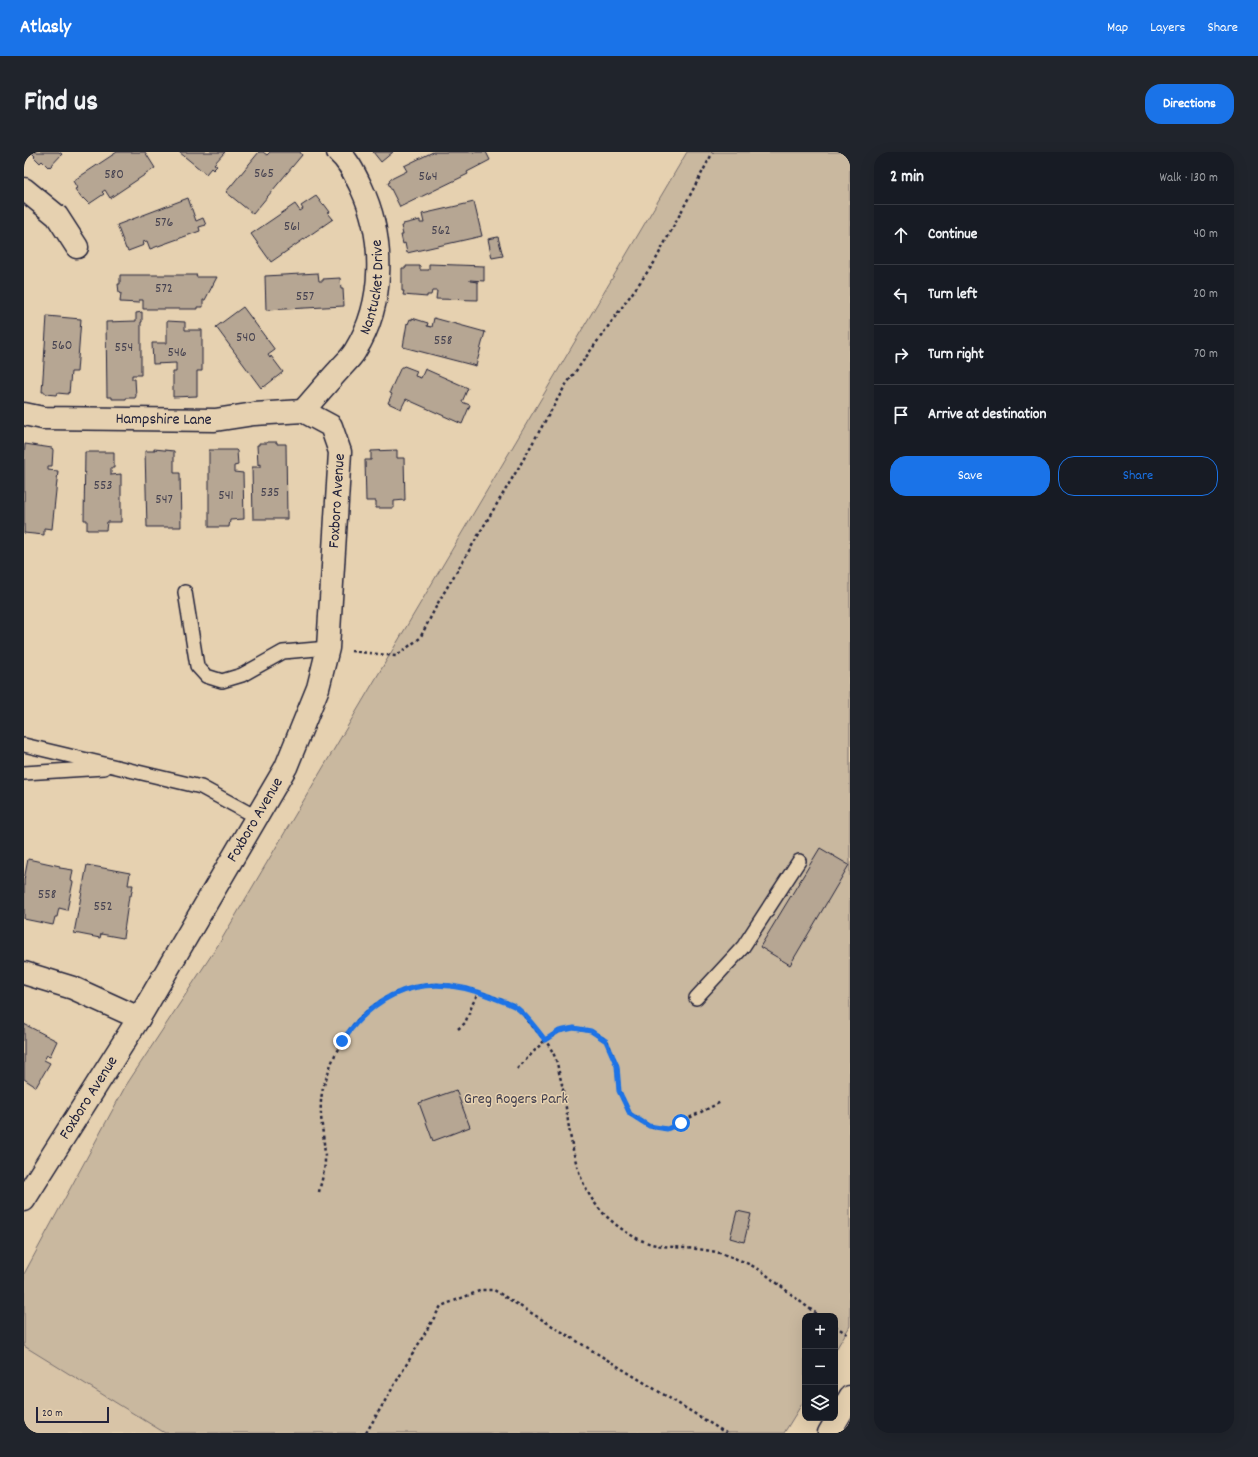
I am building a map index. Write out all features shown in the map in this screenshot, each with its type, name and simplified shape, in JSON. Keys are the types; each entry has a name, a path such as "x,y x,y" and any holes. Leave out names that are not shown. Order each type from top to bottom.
{"street":[{"name":"Nantucket Drive","path":"303,411 354,352 372,312 377,290 379,268 378,245 374,222 367,199 357,177 344,157 338,152"},
{"path":"24,189 57,216 77,246"},
{"name":"Hampshire Lane","path":"24,414 43,418 214,420 254,414 303,411"},
{"name":"Foxboro Avenue","path":"24,1200 139,1018 286,767 318,688 328,648 340,452 331,426 303,411"},
{"path":"24,973 73,988 139,1018"},
{"path":"829,1433 850,1397"}],"lane":[{"path":"185,592 196,666 206,676 222,681 242,675 283,652 328,648"},
{"path":"24,745 201,787 256,817"},
{"path":"24,773 118,767"},
{"path":"696,998 744,946 799,861"}],"path":[{"path":"328,648 396,656 420,638 439,601 519,467 565,386 654,263 713,152"},
{"path":"319,1192 325,1158 321,1126 322,1093 334,1056 351,1028 375,1005 404,990 421,986 437,985 454,986 479,992 516,1007 545,1040 556,1060 565,1098 571,1141 577,1169 583,1185 592,1200 603,1213 618,1227 636,1237 655,1244 725,1254 761,1270 816,1313"},
{"path":"458,1029 465,1023 473,1002 479,992"},
{"path":"517,1069 545,1040 559,1031 574,1028 591,1031 606,1041 617,1066 619,1091 630,1114 649,1126 667,1129 721,1102"},
{"path":"366,1433 441,1306 482,1290 494,1290 726,1433"},
{"path":"838,1328 850,1336"}],"shaded area":[{"path":"24,1346 165,1433 24,1433"}],"green space":[{"name":"Greg Rogers Park","path":"687,152 850,152 850,1326 838,1346 838,1313 802,1313 802,1404 784,1433 165,1433 24,1346 24,1274 125,1087 220,942"}],"building":[{"path":"31,152 59,152 62,154 50,167 48,167 42,161 40,163"},
{"path":"117,152 145,152 155,168 110,198 105,190 102,192 104,194 89,204 83,198 82,199 75,189 77,188 73,181"},
{"path":"179,152 225,152 214,164 217,166 213,170 211,168 206,174"},
{"path":"259,152 263,152 267,155 270,152 300,152 302,155 253,214 226,192"},
{"path":"373,152 393,152 381,162"},
{"path":"433,152 486,152 490,160 467,172 468,174 400,207 388,183 390,182 389,180 407,171 404,166"},
{"path":"316,196 330,212 328,213 333,219 271,262 251,234 295,204 300,211 303,209 301,206"},
{"path":"188,198 196,221 203,218 206,225 199,227 200,231 150,249 147,241 143,242 144,245 128,251 126,249 117,225"},
{"path":"474,202 482,236 407,253 405,243 403,244 401,235 403,235 401,226 403,226 403,224 420,220 420,223 424,223 422,214"},
{"path":"498,237 503,256 492,258 488,239"},
{"path":"429,264 484,266 484,281 470,280 478,282 478,300 436,299 437,291 432,291 431,295 427,295 427,297 403,295 402,268 406,268 406,266 420,266 420,270 429,270"},
{"path":"318,273 319,281 323,281 323,279 340,278 341,289 343,289 344,306 266,310 265,276"},
{"path":"120,275 197,275 196,277 217,277 205,300 203,300 203,307 197,307 197,309 143,309 143,300 139,300 139,303 120,302 121,293 119,293 118,284 120,284"},
{"path":"243,307 275,350 268,355 270,358 271,356 283,372 261,388 216,327"},
{"path":"142,312 141,375 132,375 132,379 135,379 136,396 135,398 112,399 112,397 107,397 106,322 136,321 136,313"},
{"path":"47,316 81,319 77,372 71,372 68,394 57,393 56,395 45,394 45,392 42,392"},
{"path":"412,318 428,323 427,326 432,327 434,318 485,332 476,366 403,347 407,323 408,324 410,319 412,320"},
{"path":"167,321 185,322 185,330 202,330 202,371 197,371 197,396 173,397 173,372 176,372 176,363 153,364 152,343 167,343"},
{"path":"404,366 417,371 415,376 421,378 425,369 468,388 462,402 470,405 462,424 406,399 401,409 388,403 392,394 390,391 401,367"},
{"path":"267,442 286,444 287,519 253,519 252,467 260,467 260,464 258,465 257,445 259,445 259,443"},
{"path":"25,444 52,448 52,466 48,466 48,470 58,471 52,529 44,528 44,535 24,533"},
{"path":"154,449 174,451 174,473 180,473 181,527 147,527 145,451 154,451"},
{"path":"209,450 236,450 238,465 234,466 234,472 243,473 244,519 230,520 229,527 209,527"},
{"path":"397,450 397,458 404,458 405,500 394,501 394,508 376,508 376,501 366,501 365,460 371,460 371,451"},
{"path":"85,452 114,452 114,468 111,468 111,475 121,474 121,522 107,522 106,530 87,530 87,520 84,520"},
{"path":"820,848 849,865 790,965 760,947"},
{"path":"28,859 73,870 71,881 73,882 67,910 59,908 53,925 24,919 24,880"},
{"path":"87,865 130,873 128,885 133,885 131,896 129,896 123,938 101,934 100,938 74,933"},
{"path":"24,1024 57,1041 50,1056 47,1055 44,1060 50,1063 36,1087 24,1079"},
{"path":"456,1090 470,1127 433,1141 419,1103"},
{"path":"737,1211 751,1214 744,1242 730,1238"}],"route":[{"path":"342,1041 362,1016 375,1005 404,990 421,986 437,985 454,986 479,992 516,1007 545,1040 559,1031 574,1028 591,1031 606,1041 617,1066 619,1091 630,1114 649,1126 667,1129 681,1123"}]}
